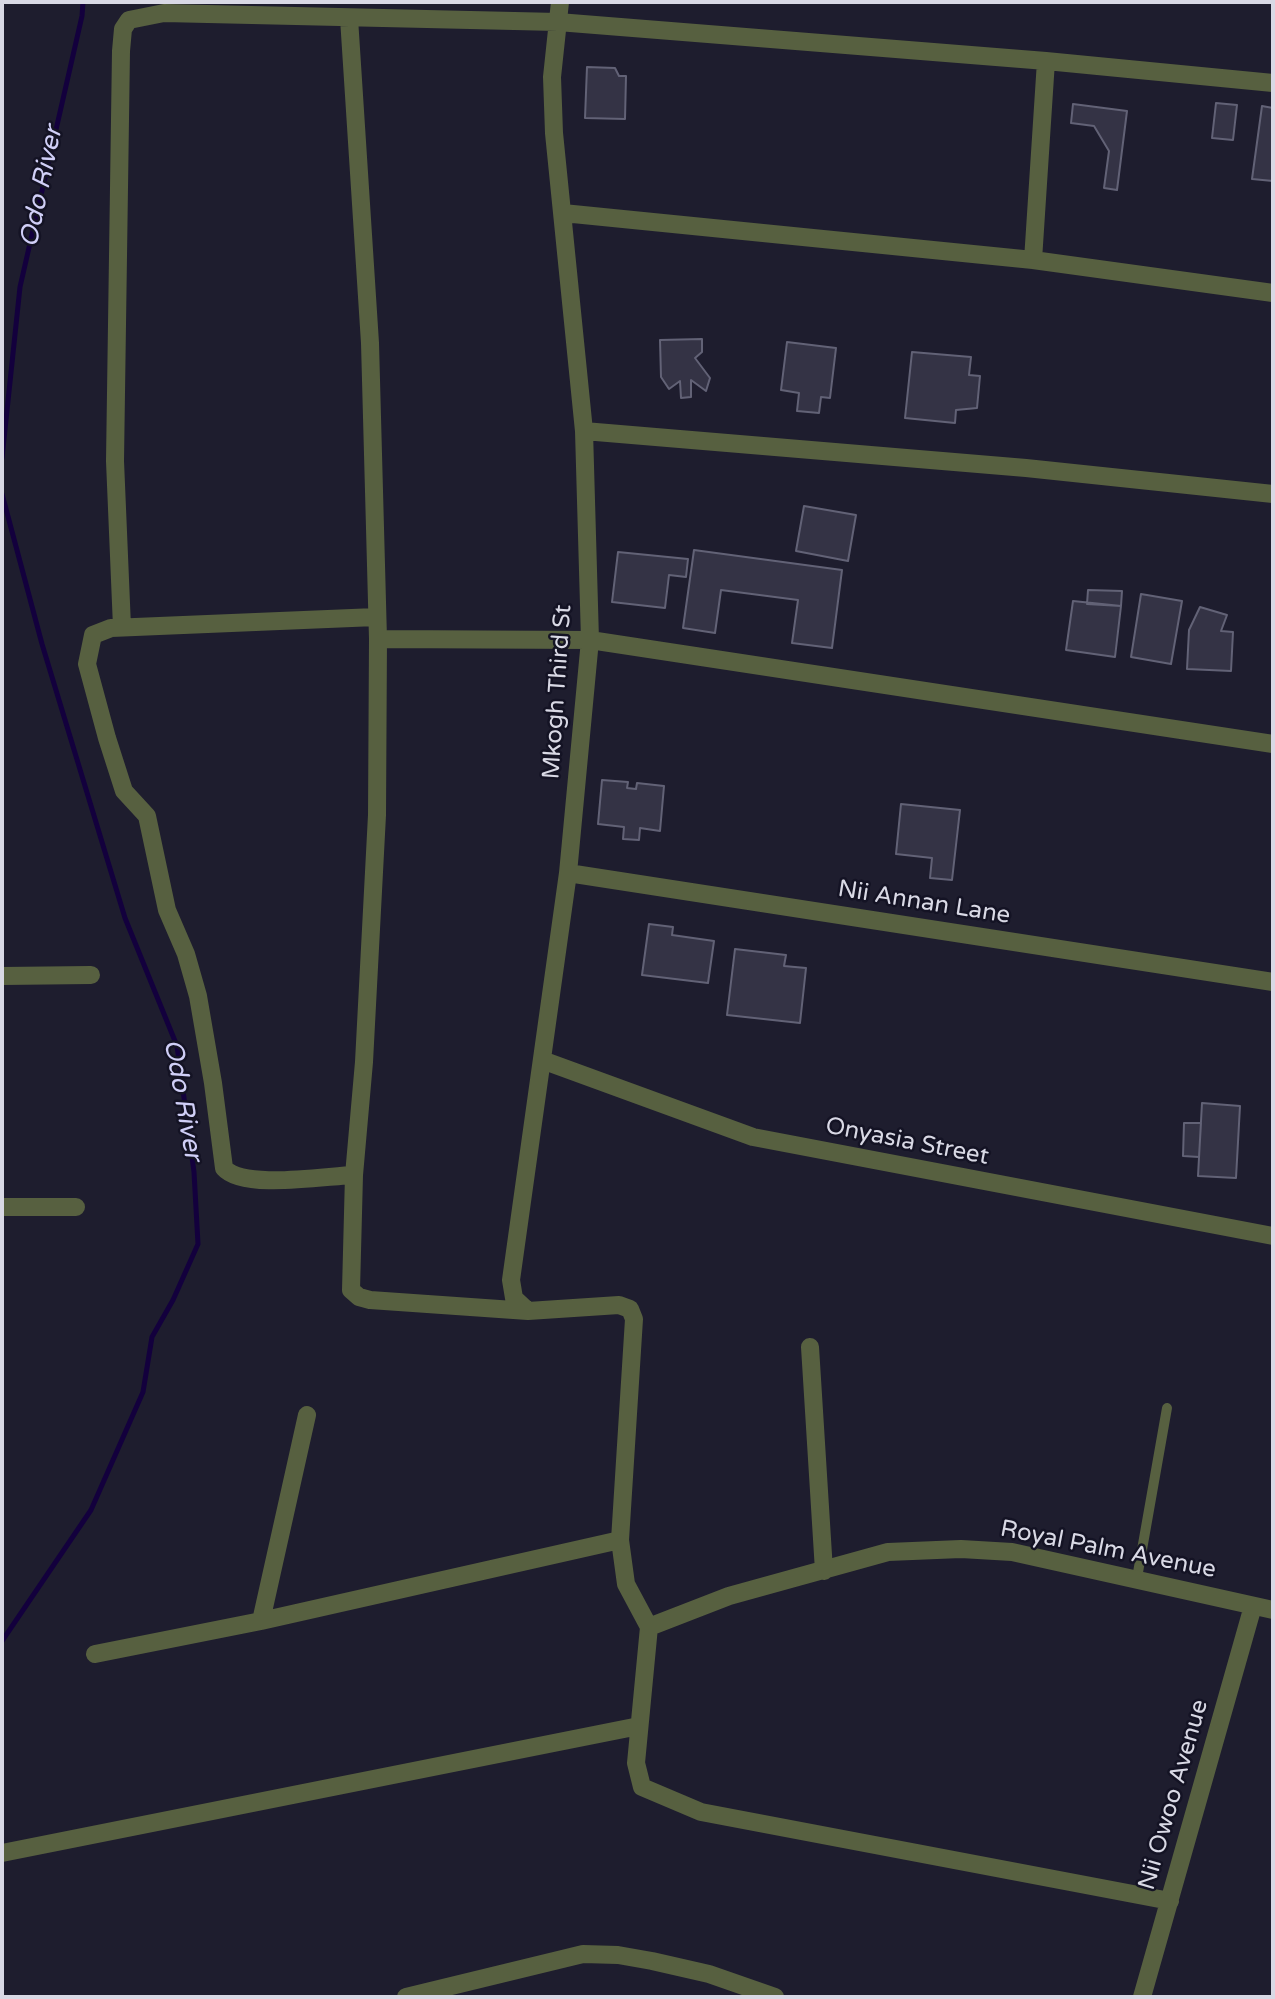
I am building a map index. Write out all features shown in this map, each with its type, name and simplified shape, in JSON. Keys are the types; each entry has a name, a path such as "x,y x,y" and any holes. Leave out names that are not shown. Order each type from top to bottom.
{"street":[{"name":"Mkogh Third St","path":"528,1311 514,1298 511,1280 568,873 590,640 584,431 554,133 552,77 560,2"},
{"path":"122,627 115,461 117,208 123,29 129,20 164,13 558,22 1046,61 1273,83"},
{"path":"349,18 370,344 378,639 377,815 354,1175 351,1290 359,1297 528,1311 619,1304 630,1308 634,1319 620,1540 626,1584 649,1627 636,1763 642,1787 701,1812 1170,1901"},
{"path":"1033,260 1046,61"},
{"path":"563,213 1033,260 1273,293"},
{"path":"584,431 1026,468 1273,494"},
{"path":"354,1175 255,1180 235,1177 223,1168 213,1083 198,996 186,954 167,911 147,816 124,790 87,664 93,635 111,628 376,617"},
{"path":"378,639 590,640 1273,744"},
{"name":"Nii Annan Lane","path":"568,873 1273,982"},
{"path":"2,976 91,975"},
{"name":"Onyasia Street","path":"542,1060 752,1137 1273,1236"},
{"path":"2,1207 76,1207"},
{"path":"810,1347 824,1571"},
{"path":"261,1621 307,1415"},
{"path":"95,1654 261,1621 620,1540"},
{"name":"Royal Palm Avenue","path":"649,1627 729,1597 888,1552 961,1549 1012,1552 1273,1610"},
{"name":"Nii Owoo Avenue","path":"1143,1997 1253,1606"},
{"path":"2,1853 639,1726"},
{"path":"406,1997 583,1954 618,1955 652,1961 709,1975 775,1997"}],"lane":[{"path":"1138,1578 1167,1408"}],"building":[{"path":"587,67 615,68 619,76 626,76 625,119 585,118"},
{"path":"1216,103 1237,105 1233,140 1212,138"},
{"path":"1073,104 1127,111 1117,190 1104,188 1109,151 1094,126 1071,123"},
{"path":"1262,106 1273,108 1273,181 1252,179"},
{"path":"702,339 702,352 695,358 710,378 706,391 691,380 691,397 681,398 680,381 669,389 661,377 660,340"},
{"path":"787,342 836,348 830,398 821,397 819,413 797,411 799,393 781,390"},
{"path":"912,352 971,357 969,375 980,376 977,408 956,410 955,423 905,418"},
{"path":"804,506 856,515 848,561 796,551"},
{"path":"694,550 842,570 832,648 792,643 798,600 721,590 715,633 683,628"},
{"path":"618,552 688,559 686,577 669,575 665,608 612,602"},
{"path":"1088,590 1122,591 1121,606 1087,604"},
{"path":"1141,594 1182,601 1171,664 1131,657"},
{"path":"1073,601 1121,606 1115,657 1066,650"},
{"path":"1200,607 1227,615 1221,631 1233,632 1231,671 1187,669 1189,630"},
{"path":"602,780 628,782 627,788 636,789 637,783 664,786 660,831 640,828 639,840 623,839 624,827 598,824"},
{"path":"901,804 960,810 952,880 930,878 932,858 896,854"},
{"path":"649,924 673,927 672,935 714,941 708,983 642,975"},
{"path":"735,949 786,955 784,966 806,968 800,1023 727,1015"},
{"path":"1202,1103 1240,1106 1236,1178 1198,1176"},
{"path":"1184,1123 1201,1123 1199,1157 1183,1156"}],"waterway":[{"name":"Odo River","path":"2,458 20,287 83,2"},
{"name":"Odo River","path":"2,494 42,644 125,918 177,1046 194,1172 198,1244 173,1300 152,1337 143,1392 91,1510 2,1641"}]}
